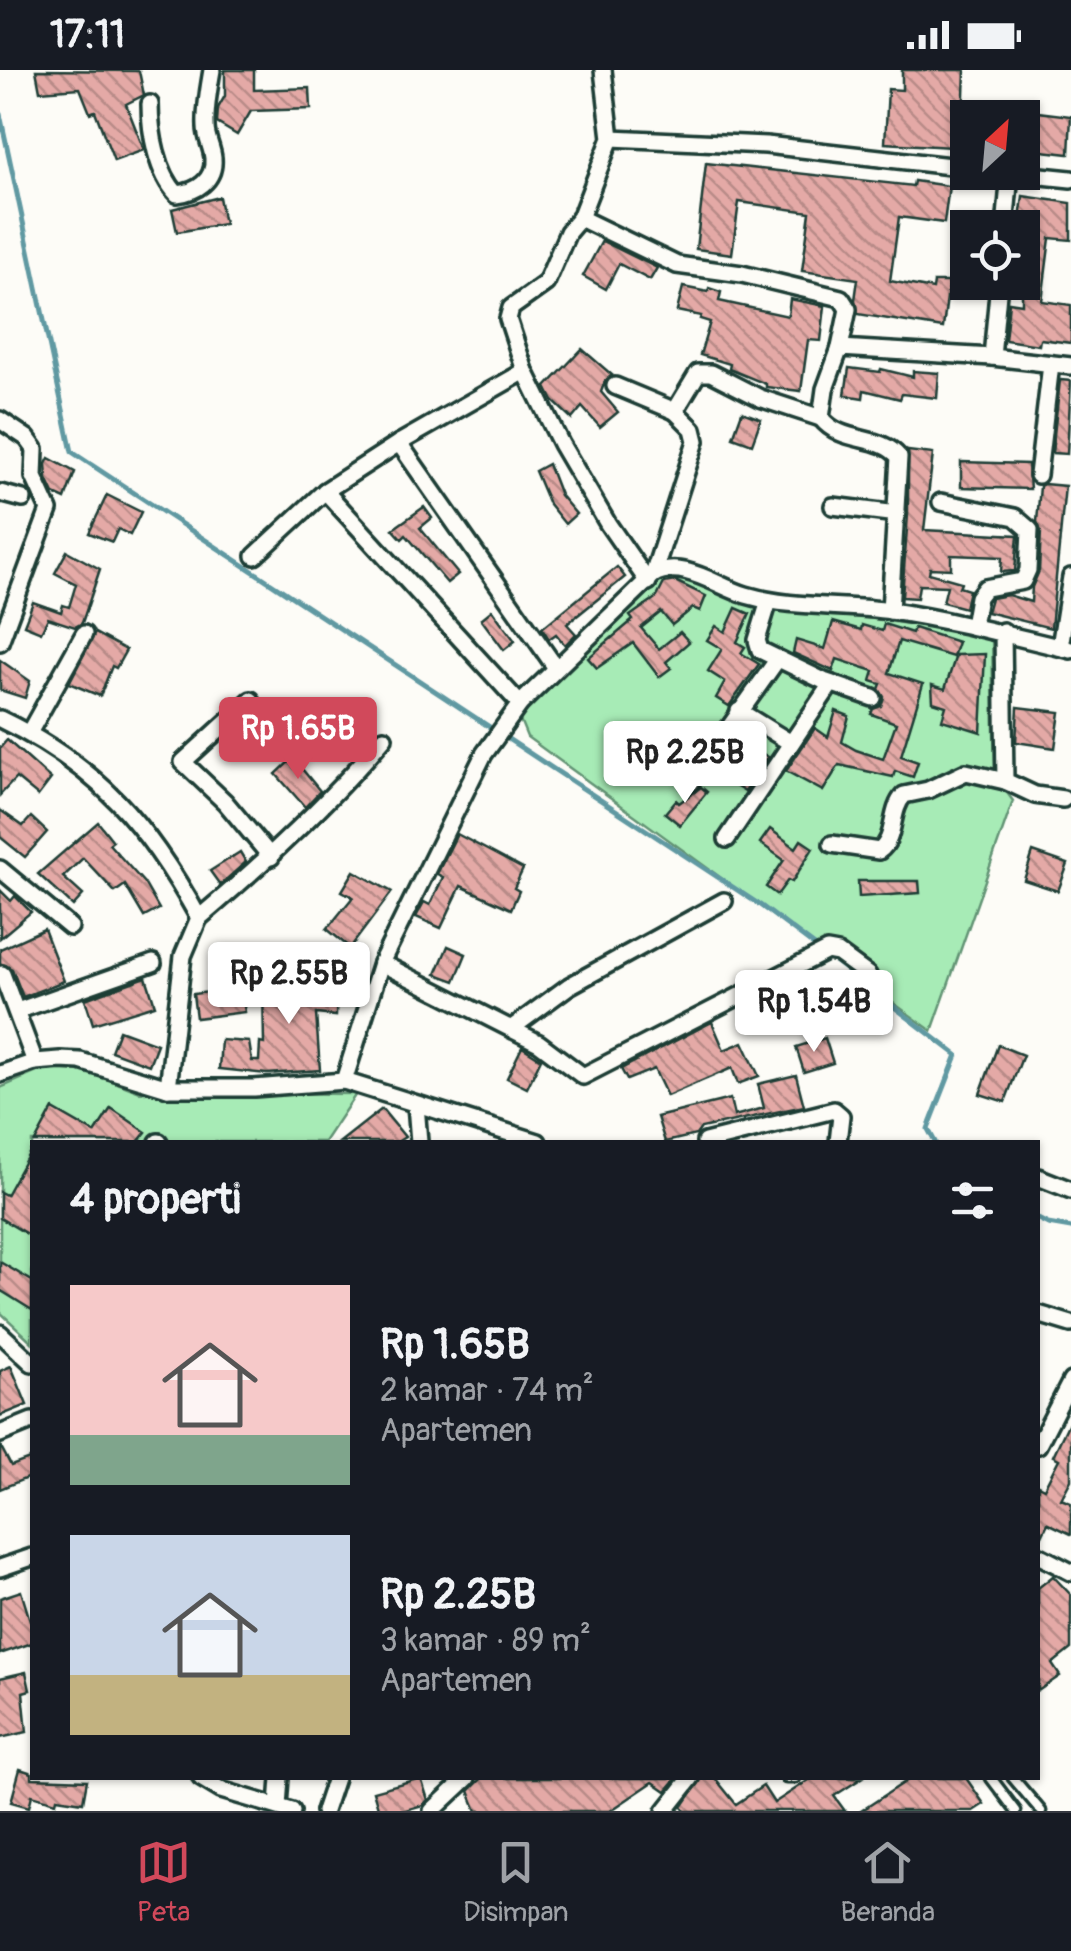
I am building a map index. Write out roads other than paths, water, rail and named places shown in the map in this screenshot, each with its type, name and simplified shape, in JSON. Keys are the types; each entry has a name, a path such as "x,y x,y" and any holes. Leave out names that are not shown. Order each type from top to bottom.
{"street":[{"path":"150,104 150,124 169,185 177,194 191,192 205,183 214,160 206,124 212,70"},
{"path":"603,70 611,138 580,218 568,232 546,283 509,313 509,324 525,371 579,476 650,578"},
{"path":"611,138 766,145 950,166"},
{"path":"1040,176 1071,179"},
{"path":"580,218 677,264 742,274 841,298 848,309 840,348 825,389 822,418"},
{"path":"992,357 997,300"},
{"path":"840,348 1071,366"},
{"path":"1038,475 1051,364"},
{"path":"255,556 325,492 399,442 525,371"},
{"path":"676,411 692,379 704,372 788,410 822,418 838,433 892,449 899,456 890,611"},
{"path":"615,386 676,411 693,429 696,441 650,578"},
{"path":"0,420 36,449 34,478 38,492 48,502 0,642"},
{"path":"399,442 556,668"},
{"path":"325,492 520,704"},
{"path":"0,494 23,499"},
{"path":"941,502 1015,517 1030,530 1024,581 985,588 974,610 974,626"},
{"path":"833,506 898,514"},
{"path":"344,1081 381,963 493,740 520,704 650,578 662,570 678,569 769,601 890,611 1003,631 1066,648 1071,576"},
{"path":"769,601 757,645 777,660 873,698"},
{"path":"1003,631 1006,781"},
{"path":"28,733 84,634"},
{"path":"690,784 777,660"},
{"path":"728,839 831,684"},
{"path":"251,700 183,762 271,857"},
{"path":"739,711 791,743"},
{"path":"0,719 88,772 120,801 156,846 199,918"},
{"path":"168,1088 183,956 199,918 271,857 342,787 384,738"},
{"path":"832,844 879,850 889,842 897,804 904,795 928,790 966,772 1063,800"},
{"path":"0,868 70,927"},
{"path":"512,1028 569,986 724,901"},
{"path":"381,963 512,1028 584,1076 823,954 838,953 868,975"},
{"path":"18,1010 153,963"},
{"path":"2,974 36,1062"},
{"path":"0,1074 36,1062 80,1061 168,1088 254,1088 344,1081 531,1140"},
{"path":"416,1105 419,1140"},
{"path":"713,1140 834,1110 841,1116 838,1140"},
{"path":"1040,1178 1071,1190"},
{"path":"1040,1315 1071,1324"},
{"path":"0,1333 30,1356"},
{"path":"1040,1441 1071,1381"},
{"path":"0,1434 30,1422"},
{"path":"1040,1556 1071,1572"},
{"path":"0,1568 30,1558"},
{"path":"204,1780 221,1790 285,1808 280,1780"},
{"path":"324,1811 334,1780"},
{"path":"432,1811 465,1780"},
{"path":"664,1811 689,1780"}],"lane":[{"path":"993,1780 1016,1811"},
{"path":"1015,1780 1041,1811"}],"waterway":[{"path":"0,114 72,452 760,905 820,950"},
{"path":"829,957 957,1055 928,1129 934,1140"},
{"path":"1040,1220 1071,1228"}]}
